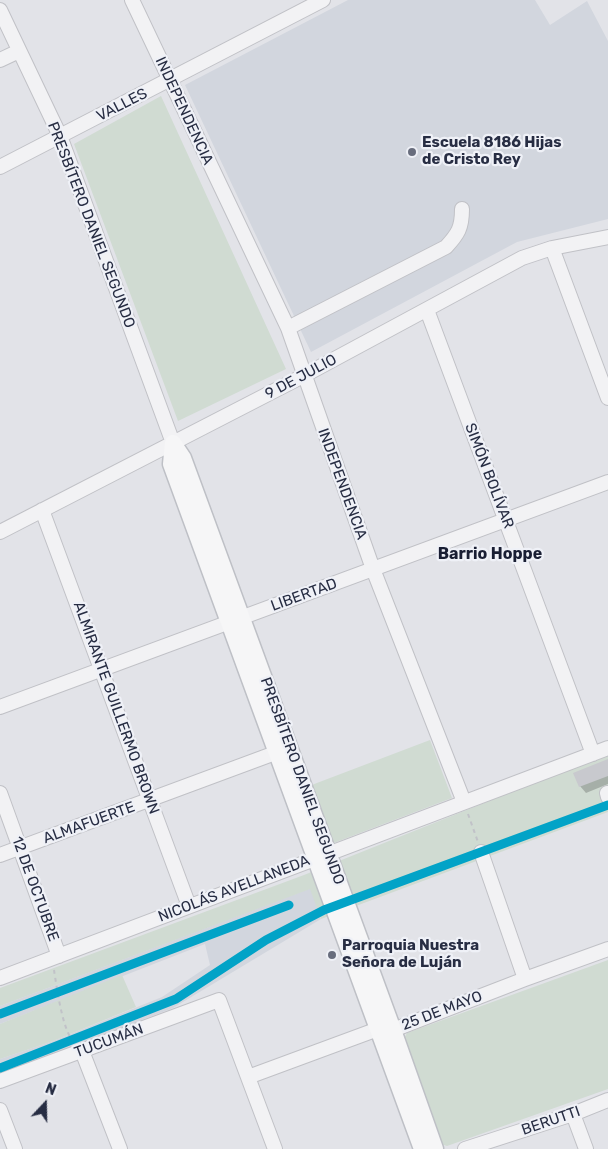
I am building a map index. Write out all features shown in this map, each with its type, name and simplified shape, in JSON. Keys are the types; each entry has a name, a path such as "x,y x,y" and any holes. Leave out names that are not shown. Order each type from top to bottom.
{"main road":[{"name":"PRESBÍTERO DANIEL SEGUNDO","path":"173,443 183,458 235,620 386,1029 435,1149"},
{"name":"PRESBÍTERO DANIEL SEGUNDO","path":"386,1029 421,1149"}],"street":[{"name":"INDEPENDENCIA","path":"132,0 288,328 303,376 373,569 464,802"},
{"name":"VALLES","path":"0,167 169,81 319,1"},
{"name":"PRESBÍTERO DANIEL SEGUNDO","path":"0,10 60,136 173,443"},
{"path":"0,60 19,51"},
{"path":"288,328 446,247 462,224 462,209"},
{"name":"9 DE JULIO","path":"0,532 303,376 522,258 552,248 608,237"},
{"path":"552,248 608,398"},
{"name":"SIMÓN BOLÍVAR","path":"427,310 592,754"},
{"name":"LIBERTAD","path":"0,707 507,521 608,482"},
{"name":"ALMIRANTE GUILLERMO BROWN","path":"42,510 189,906"},
{"name":"NICOLÁS AVELLANEDA","path":"0,978 608,748"},
{"name":"ALMAFUERTE","path":"0,855 283,750"},
{"name":"12 DE OCTUBRE","path":"0,793 56,957"},
{"path":"481,852 525,979"},
{"name":"25 DE MAYO","path":"248,1077 608,949"},
{"name":"TUCUMÁN","path":"0,1081 219,1000 248,1077"},
{"path":"82,1051 120,1149"},
{"path":"248,1077 275,1149"},
{"name":"BERUTTI","path":"465,1149 573,1114 608,1100"},
{"path":"0,1110 15,1149"},
{"path":"573,1114 586,1149"},
{"path":"412,1149 421,1149"}],"path":[{"path":"464,802 481,852"},
{"path":"56,957 58,992 69,1034 82,1051"}],"shaded area":[{"name":"Escuela 8186 Hijas de Cristo Rey","path":"348,0 535,0 550,25 587,1 608,41 608,219 517,242 311,352 185,85"},
{"path":"161,96 286,369 178,421 74,144"},
{"path":"430,740 452,798 331,844 309,786"},
{"path":"608,756 608,812 321,919 310,889 0,1006 0,988 304,875 554,775"},
{"path":"311,888 321,919 173,1008 0,1074 0,1059 53,1041 162,997 210,965 205,944 0,1024 0,1006"},
{"path":"608,960 608,1089 447,1146 441,1144 403,1040 407,1033"},
{"path":"122,975 136,1007 53,1041 0,1059 0,1024"}],"building":[{"path":"608,759 608,776 579,787 573,773"}],"transit line":[{"path":"0,1068 176,999 266,940 324,910 608,805"},
{"path":"0,1014 289,905"}],"place":[{"name":"Escuela 8186 Hijas de Cristo Rey","path":"412,152"},
{"name":"Parroquia Nuestra Señora de Luján","path":"332,955"}],"district":[{"name":"Barrio Hoppe","path":"490,554"}]}
